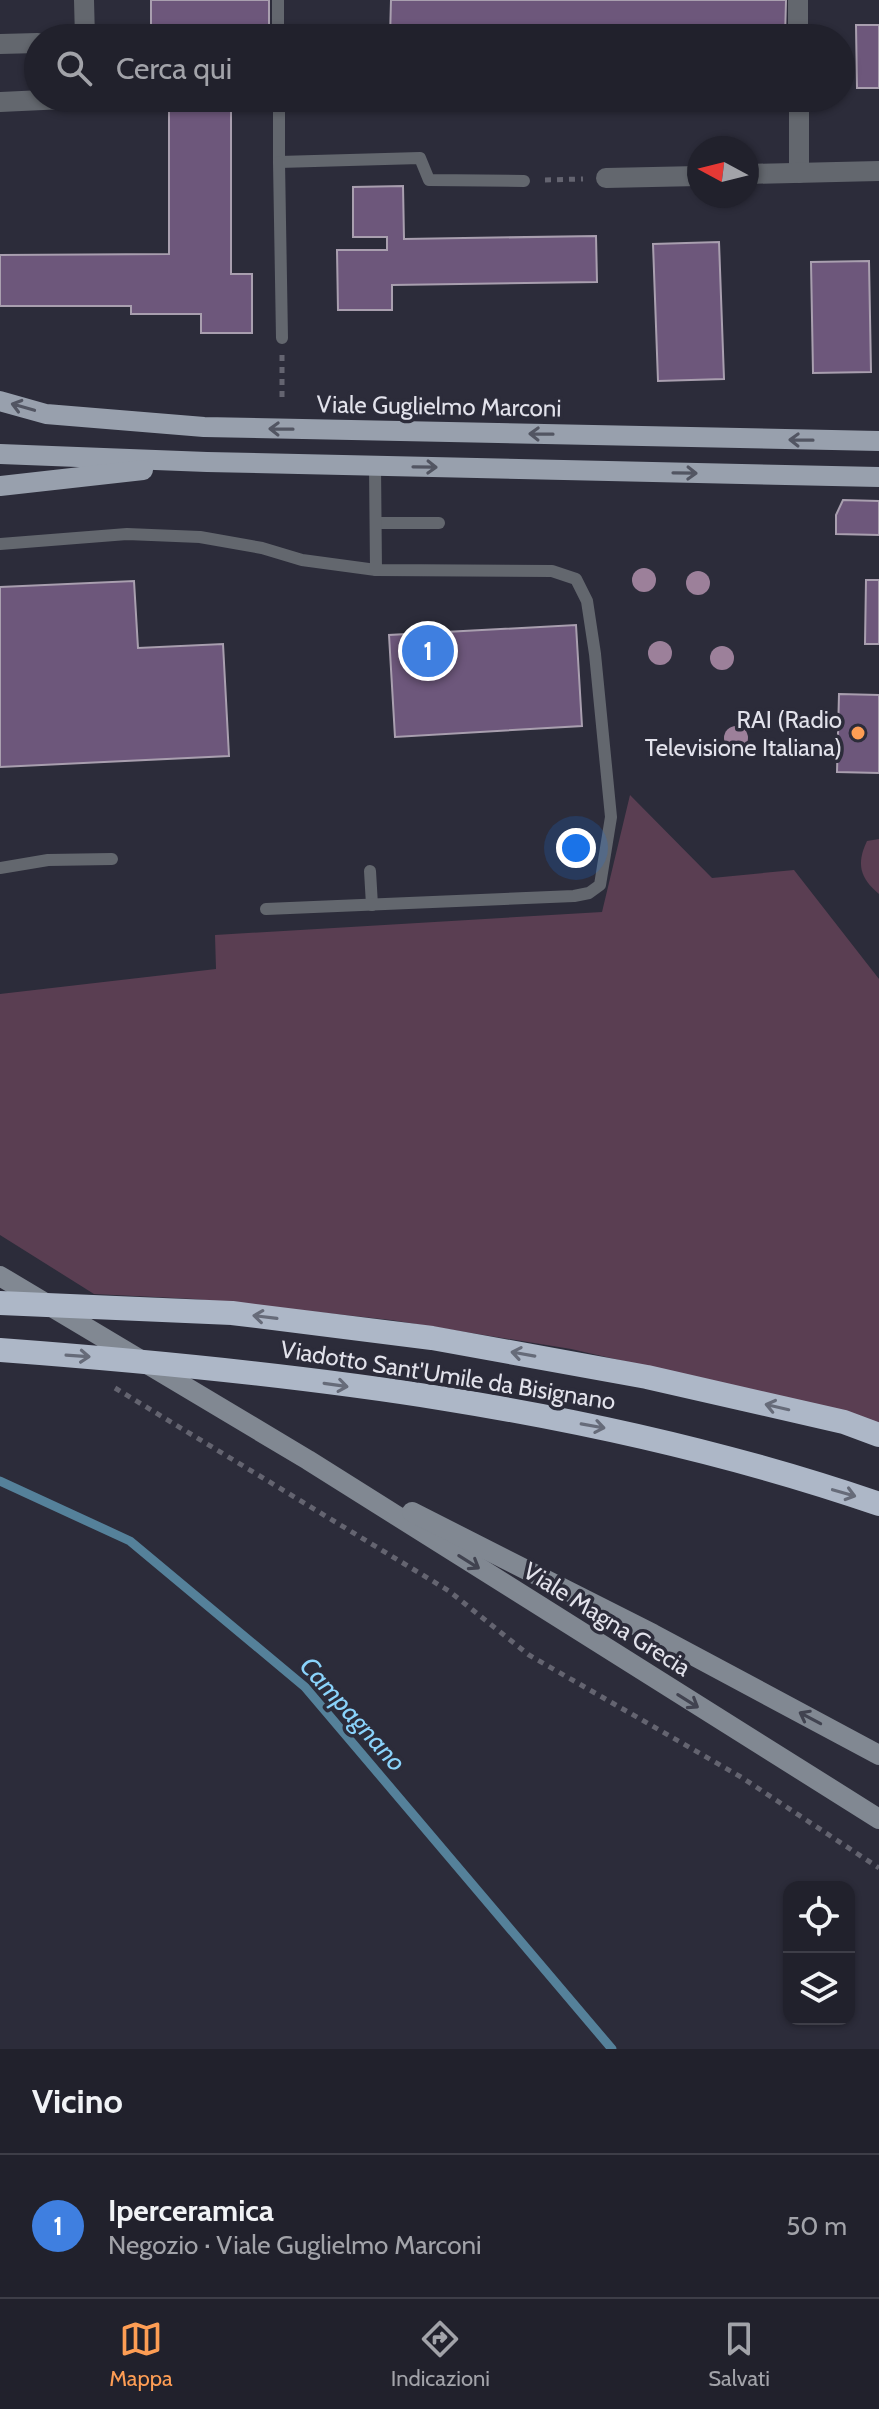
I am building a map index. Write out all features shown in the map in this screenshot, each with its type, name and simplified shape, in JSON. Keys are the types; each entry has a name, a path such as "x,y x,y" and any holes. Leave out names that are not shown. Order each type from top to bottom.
{"highway":[{"name":"Viadotto Sant'Umile da Bisignano","path":"0,1303 232,1313 432,1338 647,1377 844,1422 879,1435"},
{"name":"Viadotto Sant'Umile da Bisignano","path":"0,1350 196,1364 498,1409 638,1434 879,1504"}],"main road":[{"name":"Viale Guglielmo Marconi","path":"0,401 46,414 204,427 879,441"},
{"path":"0,454 207,462 879,477"},
{"path":"0,486 207,462"}],"street":[{"path":"84,0 85,24"},
{"path":"798,0 798,24"},
{"path":"0,44 24,43"},
{"path":"0,102 24,101"},
{"path":"799,112 799,173"},
{"path":"759,174 879,171"},
{"path":"606,178 687,176"},
{"name":"Viale Magna Grecia","path":"0,1276 308,1460 879,1819"},
{"name":"Viale Magna Grecia","path":"308,1460 653,1634 879,1755"}],"lane":[{"path":"278,0 278,24"},
{"path":"279,112 282,338"},
{"path":"279,162 420,158 429,180 524,181"},
{"path":"375,465 376,570"},
{"path":"376,523 439,523"},
{"path":"0,544 127,534 200,537 262,548 302,560 376,570 552,571 576,579 587,601 595,654 611,817 600,885 589,893 266,909"},
{"path":"0,868 48,860 112,859"},
{"path":"370,871 372,905"}],"path":[{"path":"524,181 606,178"},
{"path":"282,338 282,397"},
{"path":"109,1384 449,1591 529,1655 741,1777 879,1868"}],"shaded area":[{"path":"630,795 712,878 794,870 879,979 879,1423 843,1411 571,1349 391,1320 195,1299 94,1294 0,1235 0,994 216,969 215,935 602,912"},
{"path":"879,839 879,894 864,876 861,864 867,841"}],"building":[{"path":"151,0 269,0 269,24 151,24"},
{"path":"391,0 786,0 785,24 390,24"},
{"path":"856,25 879,25 879,88 857,88"},
{"path":"169,112 231,112 231,274 252,274 252,333 201,333 201,314 131,314 131,306 0,306 0,255 169,254"},
{"path":"403,186 404,239 596,236 597,282 392,285 392,310 338,310 337,250 387,250 387,237 353,237 353,187"},
{"path":"719,242 724,379 658,381 653,244"},
{"path":"869,261 871,372 813,373 811,262"},
{"path":"843,500 879,501 879,535 836,534 836,515"},
{"name":"RAI (Radio Televisione Italiana)","path":"866,580 879,580 879,644 865,644"},
{"path":"134,581 138,648 223,644 229,756 0,767 0,587"},
{"path":"576,625 582,726 395,737 389,635"},
{"name":"RAI (Radio Televisione Italiana)","path":"839,694 879,695 879,773 837,772"}],"waterway":[{"name":"Campagnano","path":"0,1481 130,1541 305,1687 612,2049"}],"place":[{"name":"Iperceramica","path":"428,651"},
{"name":"RAI (Radio Televisione Italiana)","path":"858,733"}]}
